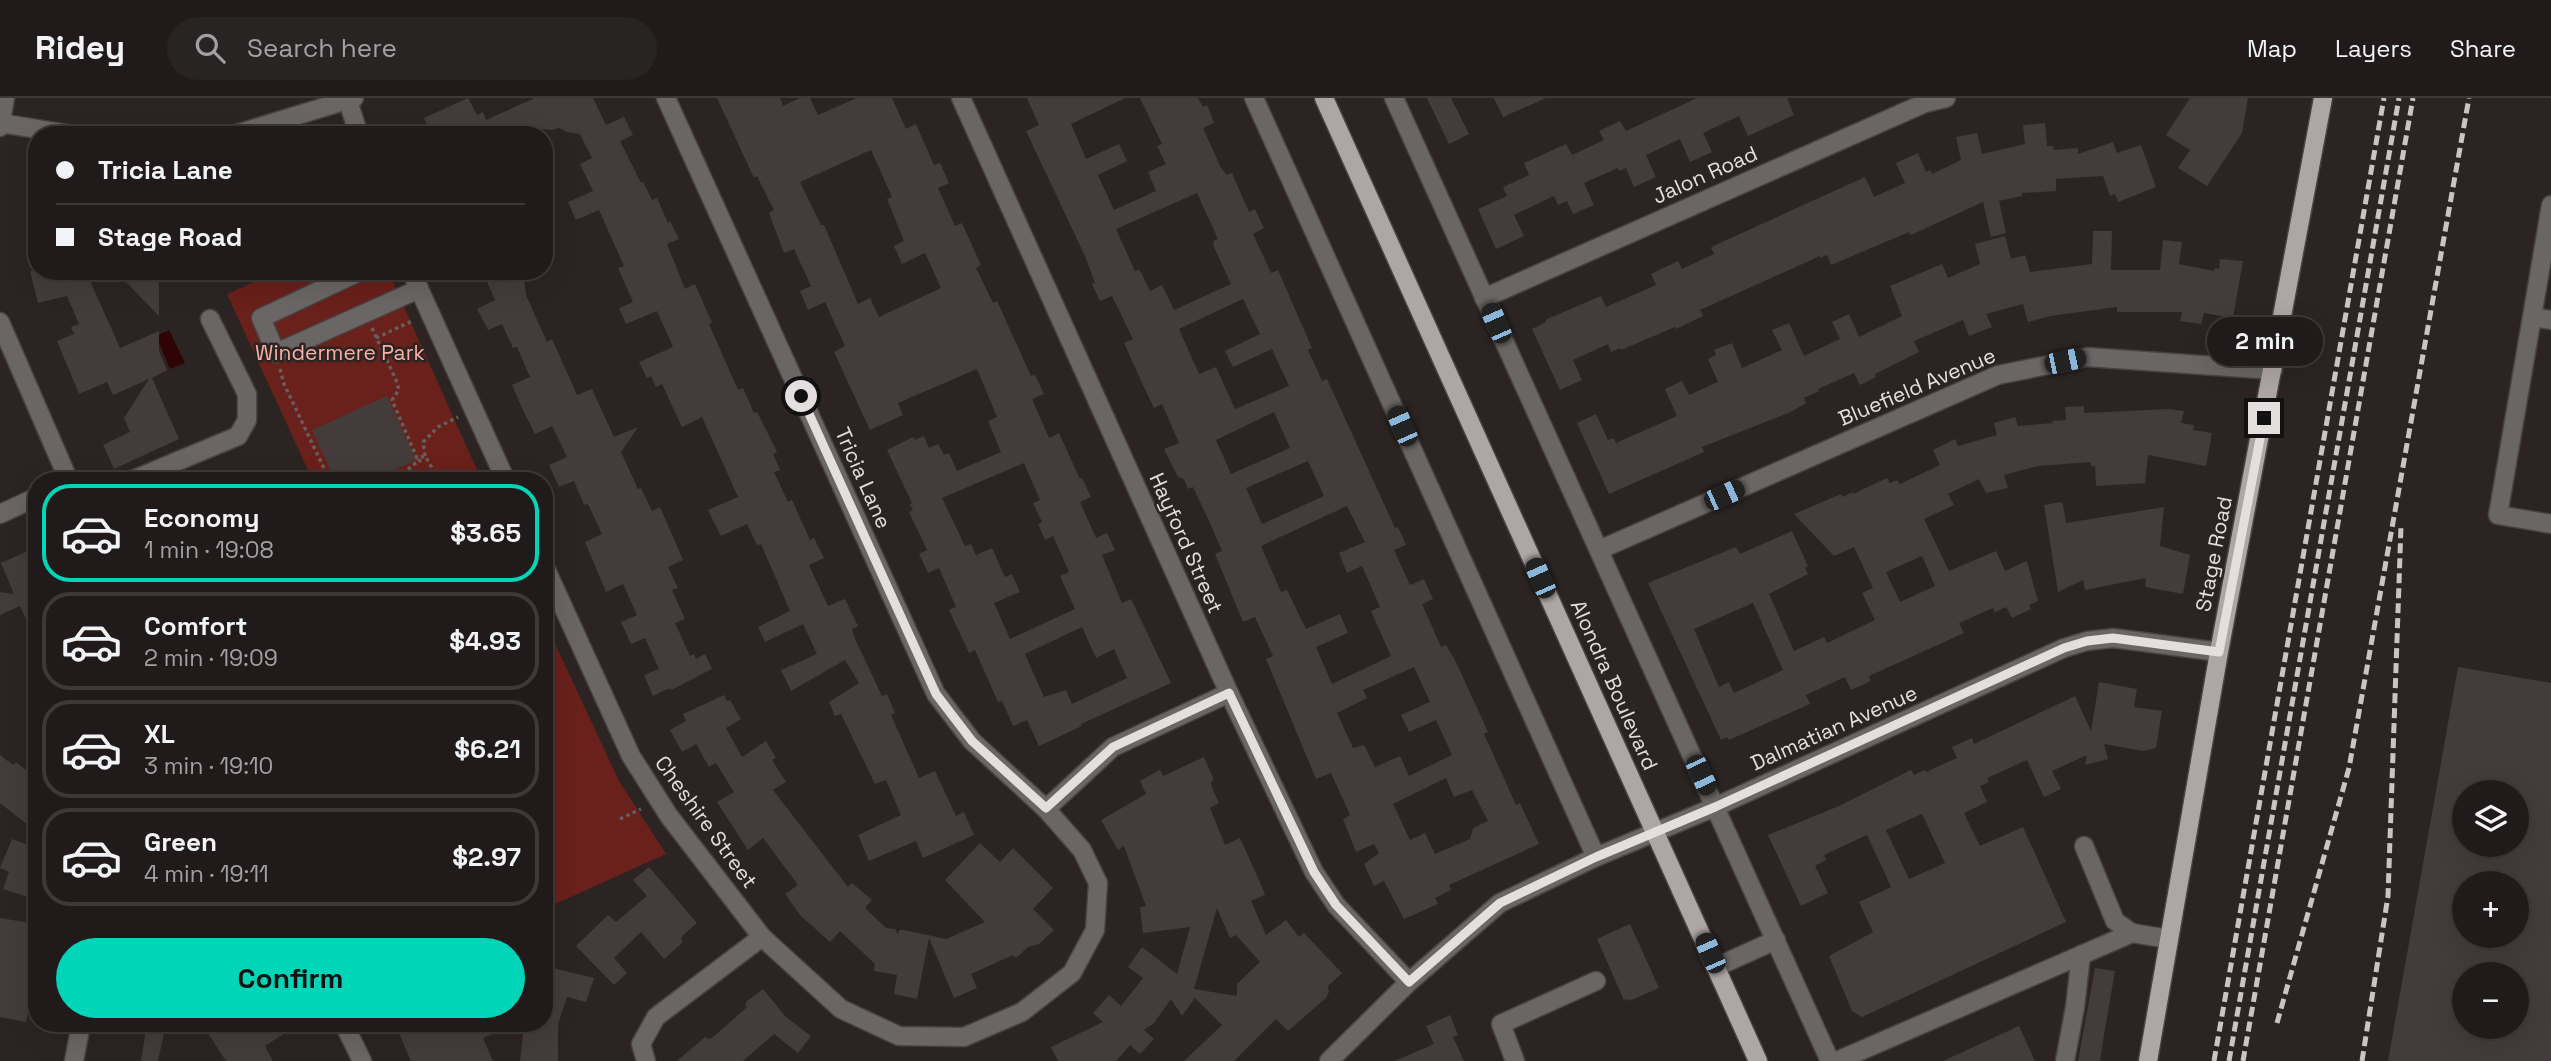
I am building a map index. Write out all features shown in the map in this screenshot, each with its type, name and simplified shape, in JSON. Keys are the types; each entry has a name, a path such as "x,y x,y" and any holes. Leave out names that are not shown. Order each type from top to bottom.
{"main road":[{"name":"Alondra Boulevard","path":"1324,98 1758,1061"},
{"name":"Stage Road","path":"2148,1061 2219,652 2323,98"}],"street":[{"path":"5,98 0,125 28,129"},
{"name":"Tricia Lane","path":"666,98 936,694 972,741 1046,808"},
{"name":"Hayford Street","path":"961,98 1229,693 1314,872 1336,905 1409,982"},
{"path":"1254,98 1596,857"},
{"name":"Alondra Boulevard","path":"1394,98 1830,1061"},
{"name":"Jalon Road","path":"1484,298 1925,103 1946,98"},
{"path":"262,126 349,99 356,126"},
{"path":"2551,205 2498,515 2551,524"},
{"path":"341,280 261,318 276,353 419,289"},
{"path":"415,280 502,472"},
{"path":"2532,317 2551,320"},
{"path":"152,472 238,436 247,421 247,394 210,319"},
{"path":"0,322 65,472"},
{"name":"Bluefield Avenue","path":"1599,550 1998,375 2087,356 2273,370"},
{"path":"0,514 28,501"},
{"name":"Cheshire Street","path":"553,585 631,756 658,800 762,937"},
{"name":"Dalmatian Avenue","path":"1329,1061 1409,982 1500,903 1596,857 1715,807 2064,648 2087,641 2113,638 2219,652"},
{"path":"646,1061 641,1044 656,1017 762,937 841,1009 899,1036 964,1037 1022,1012 1072,973 1096,930 1098,883 1082,850 1046,808 1113,747 1229,693"},
{"path":"2084,846 2115,921 2132,933 2169,939"},
{"path":"1838,1061 2132,933"},
{"path":"1716,967 1773,935"},
{"path":"2065,1061 2081,954"},
{"path":"1515,1061 1501,1024 1596,981"},
{"path":"74,1061 79,1032"},
{"path":"348,1032 362,1061"}],"path":[{"path":"376,338 429,312"},
{"path":"366,313 399,390 392,400 420,461 407,472"},
{"path":"276,353 284,384 326,472"},
{"path":"435,472 425,456 423,442 438,427 473,409"},
{"path":"417,458 425,456"},
{"path":"620,819 658,800"}],"green space":[{"name":"Windermere Park","path":"258,280 392,280 478,472 309,472 227,294"},
{"path":"553,639 619,781 666,854 553,905"}],"shaded area":[{"path":"169,330 185,363 170,369 160,345 155,344 152,338"}],"building":[{"path":"468,98 477,115 483,112 486,120 535,98 593,98 606,125 624,117 633,135 620,141 641,183 643,182 652,200 657,198 668,223 670,221 679,239 667,244 685,289 695,284 738,390 743,388 777,452 773,454 780,470 774,472 788,502 792,500 810,540 814,538 824,558 809,565 828,606 845,599 858,626 852,629 855,639 882,696 887,694 895,713 891,715 919,778 935,771 956,816 964,812 974,835 923,858 916,841 869,861 858,835 901,815 886,780 875,784 841,714 835,716 829,702 859,683 845,660 791,691 781,670 817,654 803,624 765,642 758,627 790,611 761,544 757,545 747,524 721,536 708,510 738,497 702,417 682,427 662,384 656,387 651,376 647,378 639,362 673,347 657,311 626,324 619,308 633,302 618,268 624,266 599,210 576,220 568,202 593,191 580,164 592,158 580,134 559,128 553,130 553,126 427,126 424,118"},
{"path":"717,98 780,98 783,106 800,98 810,98 818,115 857,98 892,98 906,129 916,124 934,165 940,163 949,183 938,188 955,226 962,223 981,265 976,268 993,303 997,301 1031,376 1035,375 1044,394 1032,399 1049,438 1059,433 1091,497 1080,502 1096,538 1107,533 1115,550 1102,555 1122,603 1131,599 1171,683 1039,746 1027,720 1013,726 1002,701 998,702 975,650 969,653 949,610 956,607 939,568 928,573 919,554 927,550 909,512 913,510 910,504 912,503 887,450 913,437 915,440 924,436 929,448 938,444 944,455 949,453 957,471 1001,452 988,421 997,417 977,369 898,403 903,415 870,430 834,352 845,346 825,302 808,310 800,291 811,286 794,249 784,253 769,213 774,210 757,176 754,178","holes":["871,150 892,197 887,199 904,241 894,246 902,264 925,253 941,288 879,317 870,298 858,304 824,225 821,225 800,182","1024,463 1040,500 1033,503 1042,522 1038,524 1045,540 1053,536 1069,572 1060,576 1075,609 1010,639 994,603 1020,592 1012,574 1005,577 992,548 976,555 971,544 965,546 942,498","1082,627 1096,658 1114,649 1127,678 1072,704 1066,690 1044,697 1025,654"]},
{"path":"1027,98 1125,98 1071,124 1086,159 1119,144 1127,161 1098,175 1114,210 1156,191 1148,172 1166,164 1157,146 1162,144 1140,98 1198,98 1203,107 1207,105 1214,123 1203,128 1221,168 1227,175 1232,173 1249,212 1255,209 1264,228 1253,234 1271,273 1278,270 1312,348 1308,350 1322,381 1327,379 1395,528 1398,527 1406,545 1394,550 1410,585 1424,579 1433,599 1422,604 1441,647 1446,645 1456,662 1488,732 1484,734 1516,805 1520,803 1539,844 1449,885 1451,890 1435,898 1438,904 1404,919 1384,881 1374,886 1364,864 1379,853 1374,844 1356,852 1343,819 1350,815 1331,773 1316,779 1266,659 1273,656 1255,617 1243,622 1215,554 1222,551 1209,521 1193,487 1188,489 1184,479 1178,477 1164,449 1179,443 1162,404 1154,408 1124,343 1133,339 1112,296 1100,301 1092,284 1095,283 1085,256 1026,131 1039,125","holes":["1197,193 1218,239 1213,241 1214,247 1231,284 1174,310 1162,285 1150,291 1141,272 1135,271 1116,229","1243,299 1260,334 1225,351 1233,367 1272,349 1289,386 1235,409 1216,367 1199,374 1179,329","1274,412 1290,448 1231,474 1216,440","1308,461 1324,496 1262,524 1246,488","1347,506 1365,542 1339,553 1347,573 1362,566 1380,607 1371,611 1391,656 1332,684 1316,647 1348,633 1340,614 1306,629 1287,590 1281,592 1261,546","1414,667 1430,702 1401,715 1409,732 1436,720 1452,755 1409,776 1400,756 1375,767 1364,745 1353,748 1337,713 1367,698 1363,690","1446,778 1454,797 1472,790 1488,821 1473,828 1470,839 1435,854 1425,833 1410,840 1393,804"]},
{"path":"1427,98 1451,98 1469,134 1449,144"},
{"path":"1494,98 1546,98 1503,117"},
{"path":"1697,98 1787,98 1794,115 1748,136 1739,116 1703,133 1712,152 1690,162 1680,139 1646,155 1656,177 1634,187 1626,168 1619,171 1618,168 1584,183 1594,205 1573,214 1567,201 1558,205 1554,196 1514,215 1524,236 1496,249 1478,209 1507,196 1503,187 1529,175 1524,163 1566,144 1572,155 1604,140 1599,131 1620,121 1626,131"},
{"path":"2190,98 2248,98 2242,133 2207,186 2178,168 2190,150 2166,135"},
{"path":"2045,123 2047,146 2053,146 2054,150 2078,148 2078,154 2113,142 2117,153 2141,145 2156,187 2118,202 2115,194 2110,196 2103,176 2056,179 2056,191 2022,193 2022,196 1999,201 2006,233 1991,237 1983,202 1911,235 1909,232 1831,265 1827,255 1820,256 1700,310 1703,316 1676,329 1675,327 1621,350 1620,348 1611,352 1608,344 1573,360 1582,380 1560,390 1532,329 1546,322 1545,320 1601,296 1606,307 1656,285 1651,274 1678,261 1682,269 1714,254 1711,247 1865,177 1874,197 1905,183 1896,163 1918,153 1926,172 1930,170 1932,174 1961,160 1956,137 1977,133 1982,154 2025,144 2023,125"},
{"path":"2093,231 2112,231 2111,270 2160,270 2163,240 2182,242 2179,264 2214,271 2215,268 2219,269 2220,259 2243,261 2233,318 2204,313 2201,324 2180,321 2182,312 2117,312 2117,307 2050,316 2028,322 2023,304 1986,314 1992,327 1969,336 1963,320 1914,341 1919,352 1875,374 1876,377 1860,385 1854,373 1818,389 1819,391 1804,398 1806,403 1791,412 1702,447 1704,452 1609,494 1577,423 1596,414 1608,440 1614,438 1616,443 1677,416 1665,389 1682,381 1689,395 1718,382 1708,359 1716,355 1714,350 1732,343 1742,368 1782,350 1772,330 1789,323 1804,356 1840,339 1832,322 1849,314 1859,337 1902,316 1890,286 1942,264 1948,278 1980,264 1975,244 2005,236 2011,259 2025,255 2030,272 2092,264"},
{"path":"32,280 90,280 120,348 159,331 159,351 167,370 152,378 179,439 114,469 103,445 130,432 124,418 149,379 113,395 107,382 79,394 57,341 74,334 71,327 79,324 67,296 38,303"},
{"path":"124,280 159,280 159,316"},
{"path":"486,280 524,280 526,295 547,342 552,339 577,395 592,389 614,437 638,427 621,452 638,489 641,488 652,511 660,507 683,560 668,567 678,588 672,590 685,619 675,623 690,656 694,654 696,659 705,654 712,669 653,696 644,675 659,669 645,638 631,644 621,622 637,615 623,584 606,592 585,542 602,534 588,504 584,505 574,481 559,487 549,465 567,457 552,426 535,434 512,385 530,377 517,347 513,348 502,324 488,330 477,309 495,300"},
{"path":"387,396 416,460 390,472 331,472 312,430"},
{"path":"2084,406 2084,413 2169,409 2184,411 2181,423 2194,425 2193,430 2212,433 2206,466 2148,455 2145,483 2096,486 2095,466 2091,466 2091,462 2038,466 2004,475 2008,488 1986,493 1979,479 1948,494 1954,505 1924,519 1949,571 1996,551 2005,571 2027,561 2038,601 2029,605 2031,609 2012,618 2006,607 1995,612 1993,608 1959,623 1964,633 1869,676 1871,681 1851,690 1845,677 1806,695 1810,704 1729,740 1727,737 1721,740 1648,583 1736,547 1740,554 1792,531 1808,566 1805,568 1808,574 1769,594 1794,651 1824,637 1827,643 1875,620 1862,593 1873,588 1854,547 1834,556 1794,514 1841,494 1842,497 1853,494 1887,478 1890,483 1897,480 1900,484 1940,465 1933,450 1955,439 1958,446 1997,435 1994,423 2015,417 2018,426 2066,420 2065,407","holes":["1922,556 1935,586 1900,602 1886,572","1753,603 1783,670 1734,693 1729,682 1719,687 1694,629"]},
{"path":"2061,502 2066,523 2164,507 2160,546 2190,555 2183,594 2145,587 2146,578 2085,590 2083,580 2058,592 2044,505"},
{"path":"28,551 28,624 20,606 0,615 0,592 14,594 1,563"},
{"path":"2458,667 2551,683 2551,1061 2388,1061"},
{"path":"2099,682 2137,689 2134,707 2162,711 2156,748 2143,751 2104,744 2108,759 2085,765 2087,755 2052,771 2061,789 2044,797 2027,760 1987,778 1989,782 1980,786 1987,802 1964,813 1980,846 2023,827 2066,922 1862,1017 1852,1011 1829,956 1873,932 1859,902 1891,887 1867,835 1824,855 1826,860 1815,866 1828,893 1801,906 1768,835 1839,806 1911,770 1914,775 1925,770 1926,772 1957,758 1952,747 1972,738 1974,744 2075,696 2091,731","holes":["1922,814 1945,863 1909,879 1886,830"]},
{"path":"724,695 741,719 726,728 742,757 766,741 776,758 772,760 786,782 773,790 848,887 852,883 872,900 865,908 886,928 895,929 898,934 899,930 904,930 946,939 985,922 945,880 980,843 1000,862 1013,848 1053,888 1033,909 1054,930 1039,944 1028,947 1016,958 1013,955 971,974 977,988 954,998 929,938 917,999 894,994 897,975 874,971 875,964 840,931 830,942 801,916 785,894 798,885 763,838 748,850 717,802 734,792 716,763 709,767 696,744 682,752 670,730 686,721 683,714"},
{"path":"0,755 13,765 16,762 28,772 28,825 0,803"},
{"path":"1204,757 1214,780 1211,782 1212,788 1219,803 1210,808 1225,845 1240,838 1265,895 1251,901 1266,935 1286,920 1299,937 1304,933 1342,973 1328,986 1326,998 1288,1031 1276,1019 1234,1061 1184,1061 1222,1025 1195,998 1182,1016 1171,999 1154,1023 1144,1030 1154,1039 1140,1054 1130,1045 1116,1061 1058,1061 1051,1047 1103,1022 1093,1013 1109,995 1121,1006 1143,978 1128,967 1142,947 1177,974 1190,927 1143,933 1140,907 1146,906 1124,846 1118,850 1101,820 1146,794 1140,781 1160,770 1163,776","holes":["1217,908 1230,938 1236,935 1260,962 1237,984 1237,996 1194,989"]},
{"path":"12,839 28,845 28,897 3,889 9,872 0,868"},
{"path":"649,867 697,923 683,935 683,942 664,959 641,932 614,958 627,973 614,985 576,946 608,915 616,922 647,896 633,880"},
{"path":"0,918 28,923 28,1012 26,1022 0,1017"},
{"path":"1630,924 1659,988 1629,1001 1624,1000 1597,939"},
{"path":"553,968 594,978 586,1002 567,997 558,1024 558,1061 520,1061 523,1032 553,1032"},
{"path":"2095,968 2115,971 2100,1061 2078,1061"},
{"path":"763,989 786,1017 811,1036 798,1053 774,1034 743,1061 677,1061 705,1037 712,1038 747,1007 747,1001"},
{"path":"1450,1015 1458,1035 1453,1037 1464,1061 1395,1061 1434,1044 1426,1026"},
{"path":"2019,1026 2035,1061 1943,1061"},
{"path":"146,1032 164,1032 158,1061 141,1061"},
{"path":"207,1032 287,1032 265,1046 273,1061 226,1061"},
{"path":"398,1032 496,1032 483,1038 493,1061 411,1061"}],"railway":[{"path":"2214,1061 2384,98"},
{"path":"2229,1061 2399,98"},
{"path":"2243,1061 2413,98"},
{"path":"2277,1023 2349,768 2469,98"},
{"path":"2362,1061 2388,896 2401,526"}],"route":[{"path":"801,396 936,694 972,741 1046,808 1113,747 1229,693 1314,872 1336,905 1409,982 1500,903 1596,857 1715,807 2064,648 2087,641 2113,638 2219,652 2264,418"}]}
